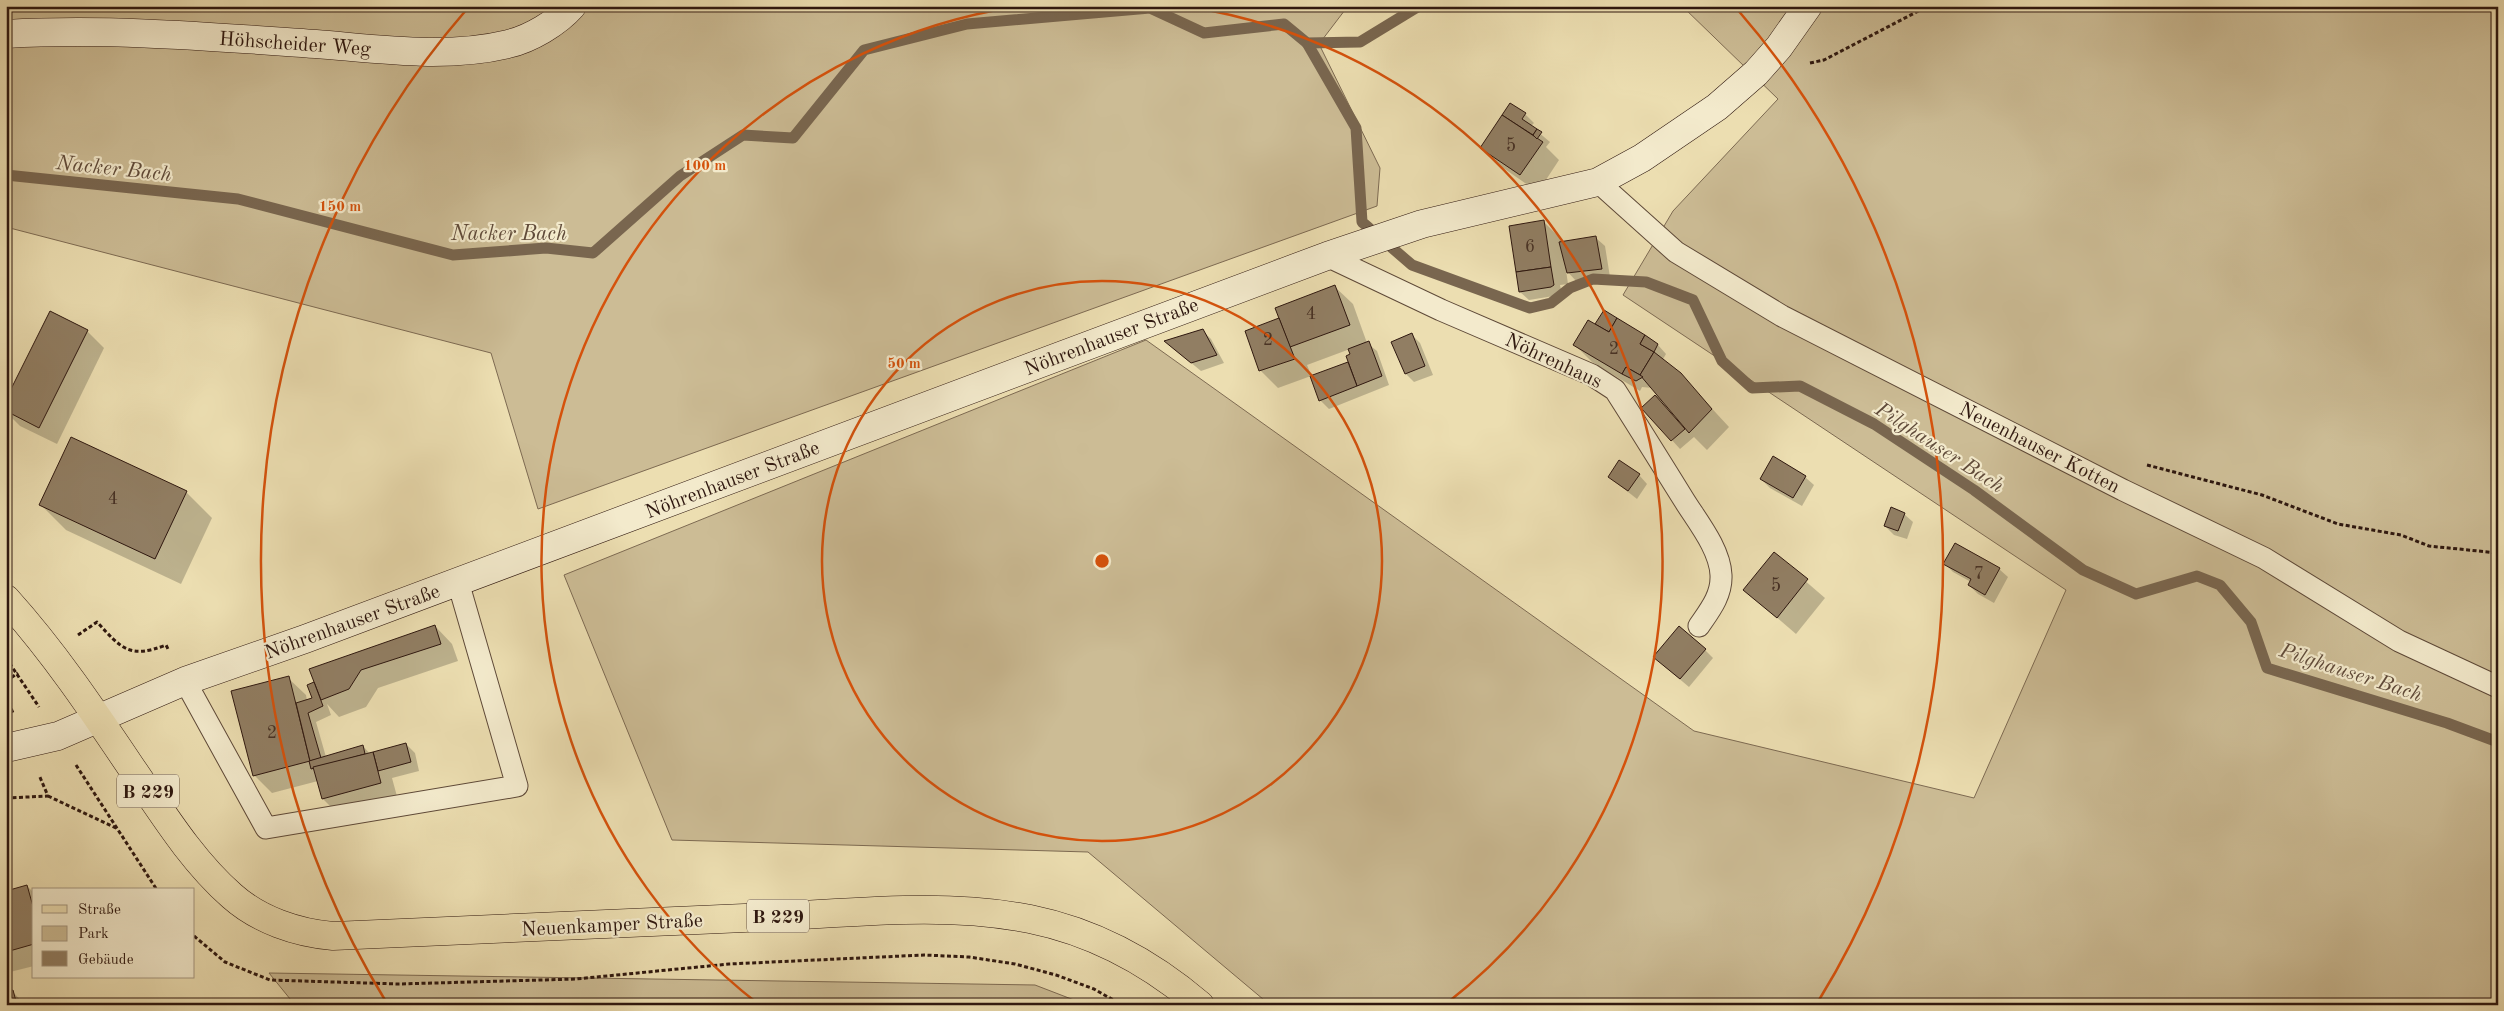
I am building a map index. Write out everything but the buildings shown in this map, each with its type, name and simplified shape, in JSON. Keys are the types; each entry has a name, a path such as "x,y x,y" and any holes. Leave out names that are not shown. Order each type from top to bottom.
{"main road":[{"name":"B 229","path":"6,599 51,653 99,719"},
{"name":"Neuenkamper Straße","path":"99,719 198,862 232,896 251,910 278,924 304,932 333,936 861,912 969,911 1029,919 1086,935 1132,957 1166,978 1200,1005"}],"street":[{"name":"Höhscheider Weg","path":"6,34 105,34 217,38 438,52 484,49 510,44 551,25 572,6"},
{"path":"1598,182 1642,158 1717,107 1756,73 1779,47 1808,6"},
{"name":"Nöhrenhauser Straße","path":"6,748 58,736 185,681 458,582 1327,256 1422,224 1598,182"}],"lane":[{"name":"Neuenhauser Kotten","path":"1598,182 1676,252 1782,316 2123,490 2264,558 2399,640 2498,687"},
{"name":"Nöhrenhaus","path":"1327,256 1441,310 1592,375 1615,390 1704,532 1717,558 1721,574 1720,590 1713,606 1699,626"},
{"path":"185,681 266,828 517,786 458,582"}],"path":[{"path":"1756,73 1824,60 1928,6"},
{"path":"2138,463 2262,495 2338,524 2401,536 2429,546 2498,553"},
{"path":"6,681 97,622 120,647 147,652 166,645 185,681"},
{"path":"48,796 119,830 156,888"},
{"path":"195,937 224,962 270,980 399,984 576,979 729,964 924,955 969,957 1015,964 1056,975 1094,989 1122,1005"}],"green space":[{"path":"6,6 1348,6 1319,44 1380,168 1377,206 538,509 491,353 6,227"},
{"path":"1682,6 2498,6 2498,1005 1270,1005 1088,852 672,840 564,575 1146,340 1694,731 1974,798 2066,590 1623,295 1673,211 1778,99"},
{"path":"269,973 1035,985 1087,1005 295,1005"}],"waterway":[{"name":"Nacker Bach","path":"6,175 238,199 453,255 546,248 593,253 680,176 743,135 793,138 864,50 967,24 1150,8 1204,33 1284,24 1307,43 1360,42 1419,6"},
{"name":"Pilghauser Bach","path":"1307,43 1356,128 1362,222 1412,265 1530,308 1551,303 1570,288 1593,279 1646,282 1693,300 1722,361 1752,388 1800,386 1874,424 1974,490 2083,570 2136,594 2197,576 2220,585 2251,622 2267,668 2447,723 2498,742"}]}
